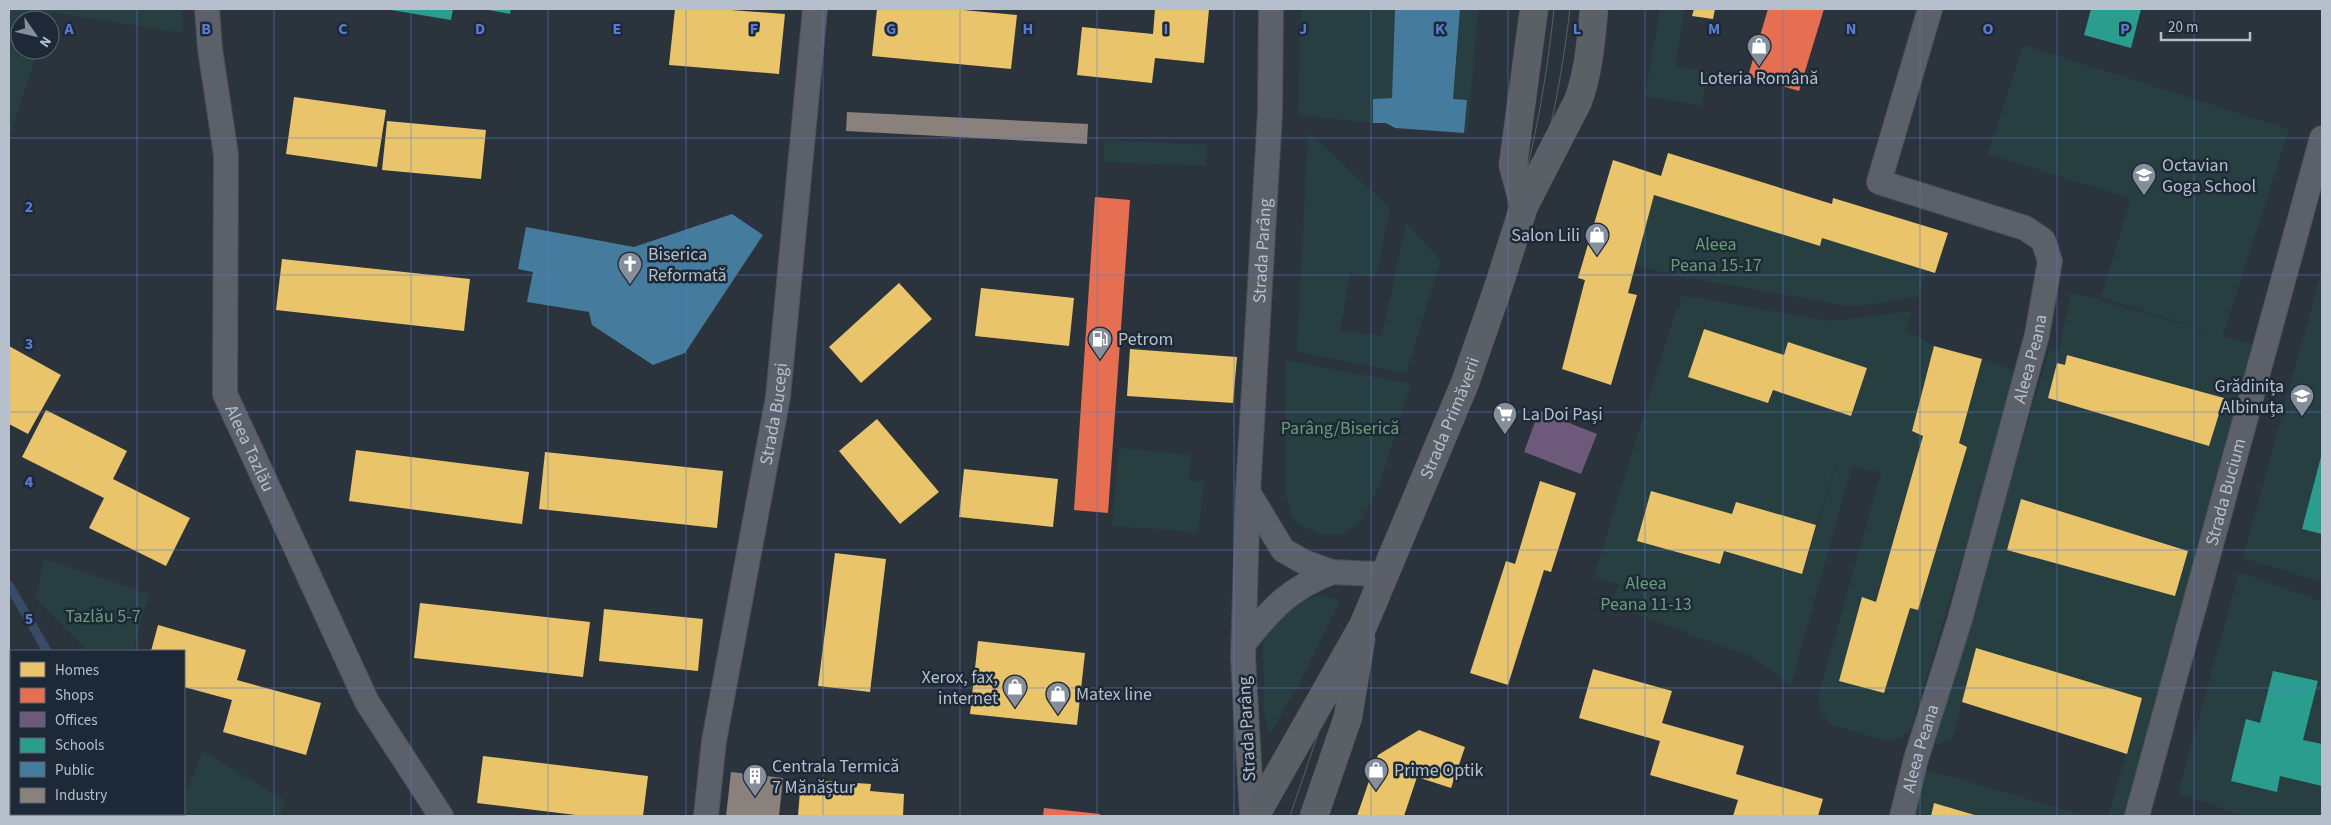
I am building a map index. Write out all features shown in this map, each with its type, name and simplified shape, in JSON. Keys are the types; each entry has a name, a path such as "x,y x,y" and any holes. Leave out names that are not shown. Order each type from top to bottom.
{"main road":[{"path":"1524,206 1513,165 1534,9"},
{"name":"Strada Primăverii","path":"1254,816 1363,626 1465,383 1500,285 1524,206 1578,102 1584,86 1588,71 1594,9"},
{"name":"Strada Primăverii","path":"1314,816 1348,717 1363,626"}],"street":[{"name":"Aleea Tazlău","path":"207,9 210,49 226,154 225,394 367,702 441,816"},
{"name":"Strada Bucegi","path":"706,816 714,741 778,397 815,9"},
{"name":"Strada Parâng","path":"1254,816 1244,643 1248,492 1270,112 1271,9"},
{"name":"Aleea Peana","path":"1902,816 1916,759 1960,618 2037,335 2050,261 2043,240 2025,228 1880,182 1930,9"},
{"name":"Strada Bucium","path":"2137,816 2322,138"},
{"path":"1248,492 1283,550 1304,562 1332,572 1376,574 1383,577"},
{"path":"1244,643 1272,608 1306,582 1332,572"}],"green space":[{"path":"9,9 182,9 183,33 60,14 60,10 10,10 10,60 35,60 9,138"},
{"path":"1301,9 1395,9 1392,98 1373,99 1373,123 1298,115"},
{"path":"1460,9 1478,9 1468,130 1464,133 1467,101 1453,99"},
{"path":"1660,9 1685,9 1675,66 1708,72 1702,106 1645,96"},
{"path":"2023,45 2289,129 2223,336 2255,345 2125,816 2108,816 2142,698 1976,648 1952,740 1936,745 1936,730 2050,348 2059,351 2071,292 2220,335 2101,297 2131,199 1988,154","holes":["2067,356 2224,398 2209,446 2048,398 2057,363 2065,365","2021,499 2187,550 2175,596 2008,550"]},
{"path":"1308,132 1390,208 1376,277 1350,273 1340,330 1382,336 1406,223 1441,261 1406,373 1297,352"},
{"path":"1104,140 1207,145 1206,166 1103,162"},
{"name":"Aleea Peana 15-17","path":"1654,195 1820,246 1822,238 1928,270 1918,297 1854,307 1677,276 1636,265"},
{"path":"2322,269 2322,453 2302,528 2322,534 2322,582 2243,558"},
{"name":"Aleea Peana 11-13","path":"1681,295 1830,321 1913,311 1905,329 1934,346 1912,431 1923,436 1876,602 1840,681 1884,693 1910,608 1918,610 1967,447 1959,443 1982,359 2019,372 1911,728 1901,738 1888,741 1832,725 1821,713 1818,696 1881,473 1852,466 1791,685 1756,659 1610,604 1619,584 1594,577 1676,309 1680,306","holes":["1706,317 1705,329 1784,355 1788,342 1867,368 1852,416 1773,390 1768,403 1689,377","1847,430 1802,573 1724,551 1720,564 1638,541 1732,514 1736,502 1816,525"]},
{"name":"Parâng/Biserică","path":"1286,360 1411,384 1379,486 1361,522 1343,534 1320,534 1295,523 1286,496"},
{"path":"1119,448 1191,455 1189,480 1204,482 1198,532 1112,526"},
{"name":"Tazlău 5-7","path":"44,559 149,594 133,650 87,650 36,599"},
{"path":"2239,572 2322,602 2322,744 2303,740 2318,682 2273,671 2260,723 2246,720 2231,781 2277,791 2280,776 2322,786 2322,816 2245,816 2178,794"},
{"path":"1323,595 1340,601 1299,684 1270,734 1264,713 1263,699 1264,643 1273,624 1286,610 1304,601"},
{"path":"203,751 285,800 280,816 176,816 185,815 185,795"},
{"path":"1926,771 2087,816 1980,816 1934,804 1931,816 1909,816 1918,779"}],"building: Homes":[{"path":"675,9 717,9 785,14 779,74 669,65"},
{"path":"877,9 952,9 1017,15 1011,69 872,56"},
{"path":"1155,9 1209,9 1204,63 1155,58 1152,83 1077,75 1082,27 1153,34"},
{"path":"1694,9 1715,9 1713,19 1692,16"},
{"path":"294,97 386,110 377,167 286,154"},
{"path":"387,121 486,130 481,179 382,170"},
{"path":"1668,153 1832,204 1833,198 1948,233 1935,273 1822,238 1820,246 1654,195 1628,293 1637,295 1611,385 1562,369 1585,280 1578,278 1613,160 1661,176"},
{"path":"282,259 470,279 464,331 276,310"},
{"path":"899,283 932,319 861,383 829,347"},
{"path":"981,288 1074,298 1069,346 975,336"},
{"path":"1704,329 1784,355 1788,342 1867,368 1851,416 1773,390 1768,403 1688,377"},
{"path":"9,346 61,375 28,434 9,424"},
{"path":"1934,346 1982,359 1959,443 1967,447 1918,610 1910,608 1884,693 1839,681 1862,597 1876,602 1923,436 1912,431"},
{"path":"1130,349 1237,357 1233,403 1127,396"},
{"path":"2067,355 2224,398 2209,446 2048,398 2057,363 2065,365"},
{"path":"46,410 127,451 113,479 190,518 166,566 89,528 104,498 22,457"},
{"path":"877,419 939,492 900,524 839,451"},
{"path":"356,450 529,472 522,524 349,501"},
{"path":"545,452 723,471 717,528 539,509"},
{"path":"964,469 1058,479 1053,527 959,517"},
{"path":"1540,481 1576,493 1551,572 1544,570 1508,685 1470,673 1506,561 1515,564"},
{"path":"1651,491 1732,514 1736,502 1816,525 1802,574 1724,551 1720,564 1637,541"},
{"path":"2021,499 2188,551 2175,596 2007,550"},
{"path":"835,553 886,559 870,692 818,686"},
{"path":"420,603 590,622 583,677 414,658"},
{"path":"604,609 703,619 698,671 599,661"},
{"path":"158,625 246,650 237,680 321,703 306,755 223,732 232,700 185,687 185,650 151,650"},
{"path":"978,641 1085,653 1077,725 970,714"},
{"path":"1976,648 2142,698 2127,754 1962,702"},
{"path":"1593,669 1672,691 1662,723 1744,746 1736,774 1823,799 1818,816 1733,816 1738,800 1650,775 1660,741 1579,718"},
{"path":"1419,730 1465,747 1451,788 1417,777 1404,816 1357,816 1378,755"},
{"path":"483,756 648,776 643,816 584,816 477,803"},
{"path":"825,781 871,784 870,791 904,794 903,816 798,816 800,791 825,793"},
{"path":"1934,803 1978,816 1931,816"}],"building: Shops":[{"path":"1768,9 1824,9 1799,91 1748,76"},
{"path":"1095,197 1130,200 1108,513 1074,510"},
{"path":"1044,808 1100,814 1100,816 1043,816"}],"building: Offices":[{"path":"1539,411 1597,434 1581,474 1524,452"}],"building: Schools":[{"path":"385,9 453,9 451,20"},
{"path":"483,9 511,9 510,14"},
{"path":"2091,9 2141,9 2131,48 2084,35"},
{"path":"2322,453 2322,534 2302,529"},
{"path":"2273,671 2318,681 2303,740 2322,744 2322,786 2280,776 2277,792 2231,781 2246,719 2260,723"}],"building: Public":[{"path":"1395,9 1460,9 1453,99 1467,100 1464,133 1395,128 1386,123 1373,123 1373,99 1392,98"},
{"name":"Biserica Reformată","path":"732,214 763,235 685,353 653,365 592,325 589,312 527,302 533,272 518,269 526,227 634,247"}],"building: Industry":[{"path":"847,112 1088,124 1087,144 846,131"},
{"name":"Centrala Termică 7 Mănăștur","path":"731,772 783,778 779,816 726,816"}],"waterway":[{"path":"9,585 46,650"}],"tram line":[{"path":"1290,816 1364,604 1463,363 1502,258 1523,188 1531,152 1545,81 1554,9"},
{"path":"1303,816 1371,624 1472,385 1505,293 1520,247 1545,153 1555,105 1570,9"}],"place":[{"name":"Loteria Română","path":"1759,67"},
{"name":"Octavian Goga School","path":"2144,196"},
{"name":"Salon Lili","path":"1597,256"},
{"name":"Biserica Reformată","path":"630,285"},
{"name":"Petrom","path":"1100,360"},
{"name":"Grădinița Albinuța","path":"2302,417"},
{"name":"La Doi Pași","path":"1505,435"},
{"name":"Xerox, fax, internet","path":"1015,708"},
{"name":"Matex line","path":"1058,715"},
{"name":"Prime Optik","path":"1376,791"},
{"name":"Centrala Termică 7 Mănăștur","path":"755,797"}]}
